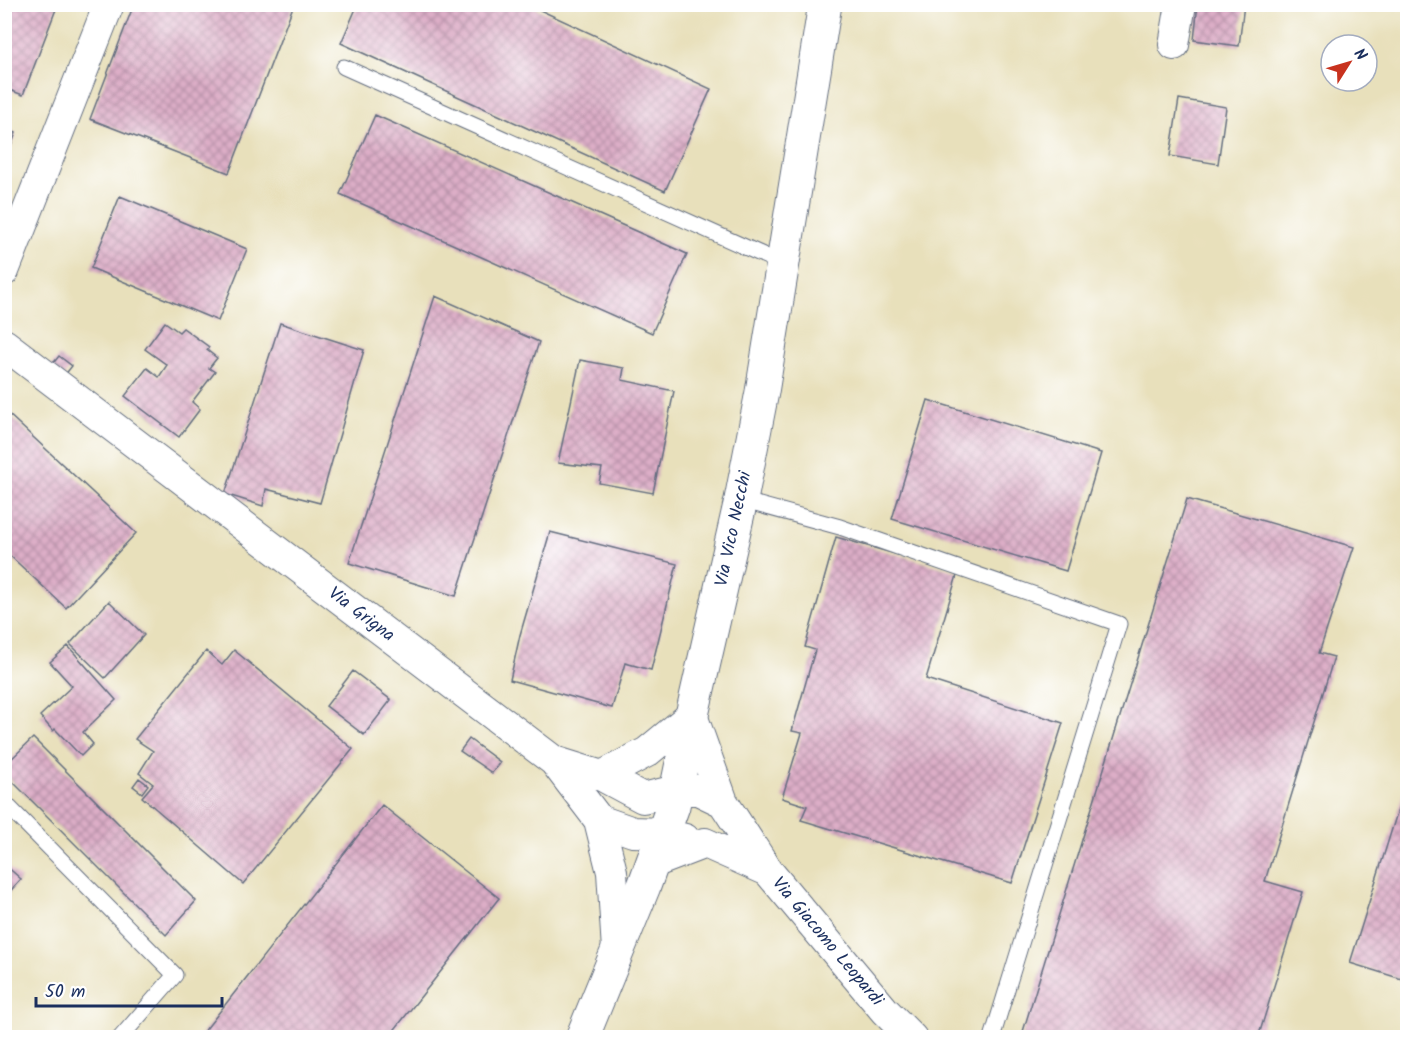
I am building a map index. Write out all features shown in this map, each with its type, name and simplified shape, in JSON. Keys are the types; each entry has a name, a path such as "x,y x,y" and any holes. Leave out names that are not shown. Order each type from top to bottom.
{"street":[{"path":"4,271 109,4"},
{"name":"Via Vico Necchi","path":"582,1038 673,806 741,500 762,392 825,4"},
{"path":"1174,45 1181,4"},
{"name":"Via Grigna","path":"4,344 554,761 599,820 612,872 617,950"},
{"path":"602,776 647,752 692,715"},
{"name":"Via Giacomo Leopardi","path":"692,715 723,802 768,871 885,1011 912,1038"},
{"path":"554,761 602,776 643,798 676,790 698,790 723,802"},
{"path":"643,798 658,848"},
{"path":"599,820 633,832 658,848 705,843 768,871"}],"lane":[{"path":"344,67 783,264"},
{"path":"741,500 840,527 1119,624 992,1038"},
{"path":"4,802 175,975 120,1038"}],"building":[{"path":"4,4 58,4 23,95 4,88"},
{"path":"134,4 294,4 229,173 90,119"},
{"path":"358,4 527,4 711,89 665,191 341,43"},
{"path":"1198,4 1244,4 1239,46 1194,40"},
{"path":"1179,99 1226,107 1218,164 1170,156"},
{"path":"375,115 687,254 652,333 340,194"},
{"path":"4,128 16,133 5,162 4,162"},
{"path":"120,196 247,249 218,321 91,268"},
{"path":"435,296 539,342 456,596 349,563"},
{"path":"165,322 179,332 183,328 209,347 207,350 217,358 209,368 215,372 192,402 200,409 179,437 125,396 147,368 159,377 167,365 145,349"},
{"path":"280,323 364,350 320,503 266,489 263,506 225,494"},
{"path":"59,356 72,366 64,376 51,366"},
{"path":"580,360 624,368 622,380 674,391 653,493 599,483 602,468 558,463"},
{"path":"928,400 1101,453 1066,571 892,519"},
{"path":"4,410 136,533 66,608 4,550"},
{"path":"1187,499 1354,547 1319,653 1334,657 1265,881 1303,892 1258,1038 1021,1038"},
{"path":"550,532 677,564 651,670 625,663 612,708 510,680 520,635"},
{"path":"836,537 958,572 926,679 1063,723 1012,883 801,820 807,806 782,798 802,733 792,731 815,650 805,647"},
{"path":"109,601 144,635 105,678 70,644"},
{"path":"68,646 116,700 83,732 93,744 81,756 40,716 72,686 50,662"},
{"path":"234,650 353,749 243,884 142,797 153,784 139,773 153,751 135,739 206,651 222,665"},
{"path":"353,671 391,700 364,735 326,706"},
{"path":"33,738 196,901 166,935 4,773 4,766"},
{"path":"469,739 500,762 492,773 460,751"},
{"path":"139,778 148,785 142,793 133,786"},
{"path":"1408,781 1408,981 1350,963"},
{"path":"382,805 499,898 388,1038 199,1038"},
{"path":"4,864 21,879 4,898"}]}
